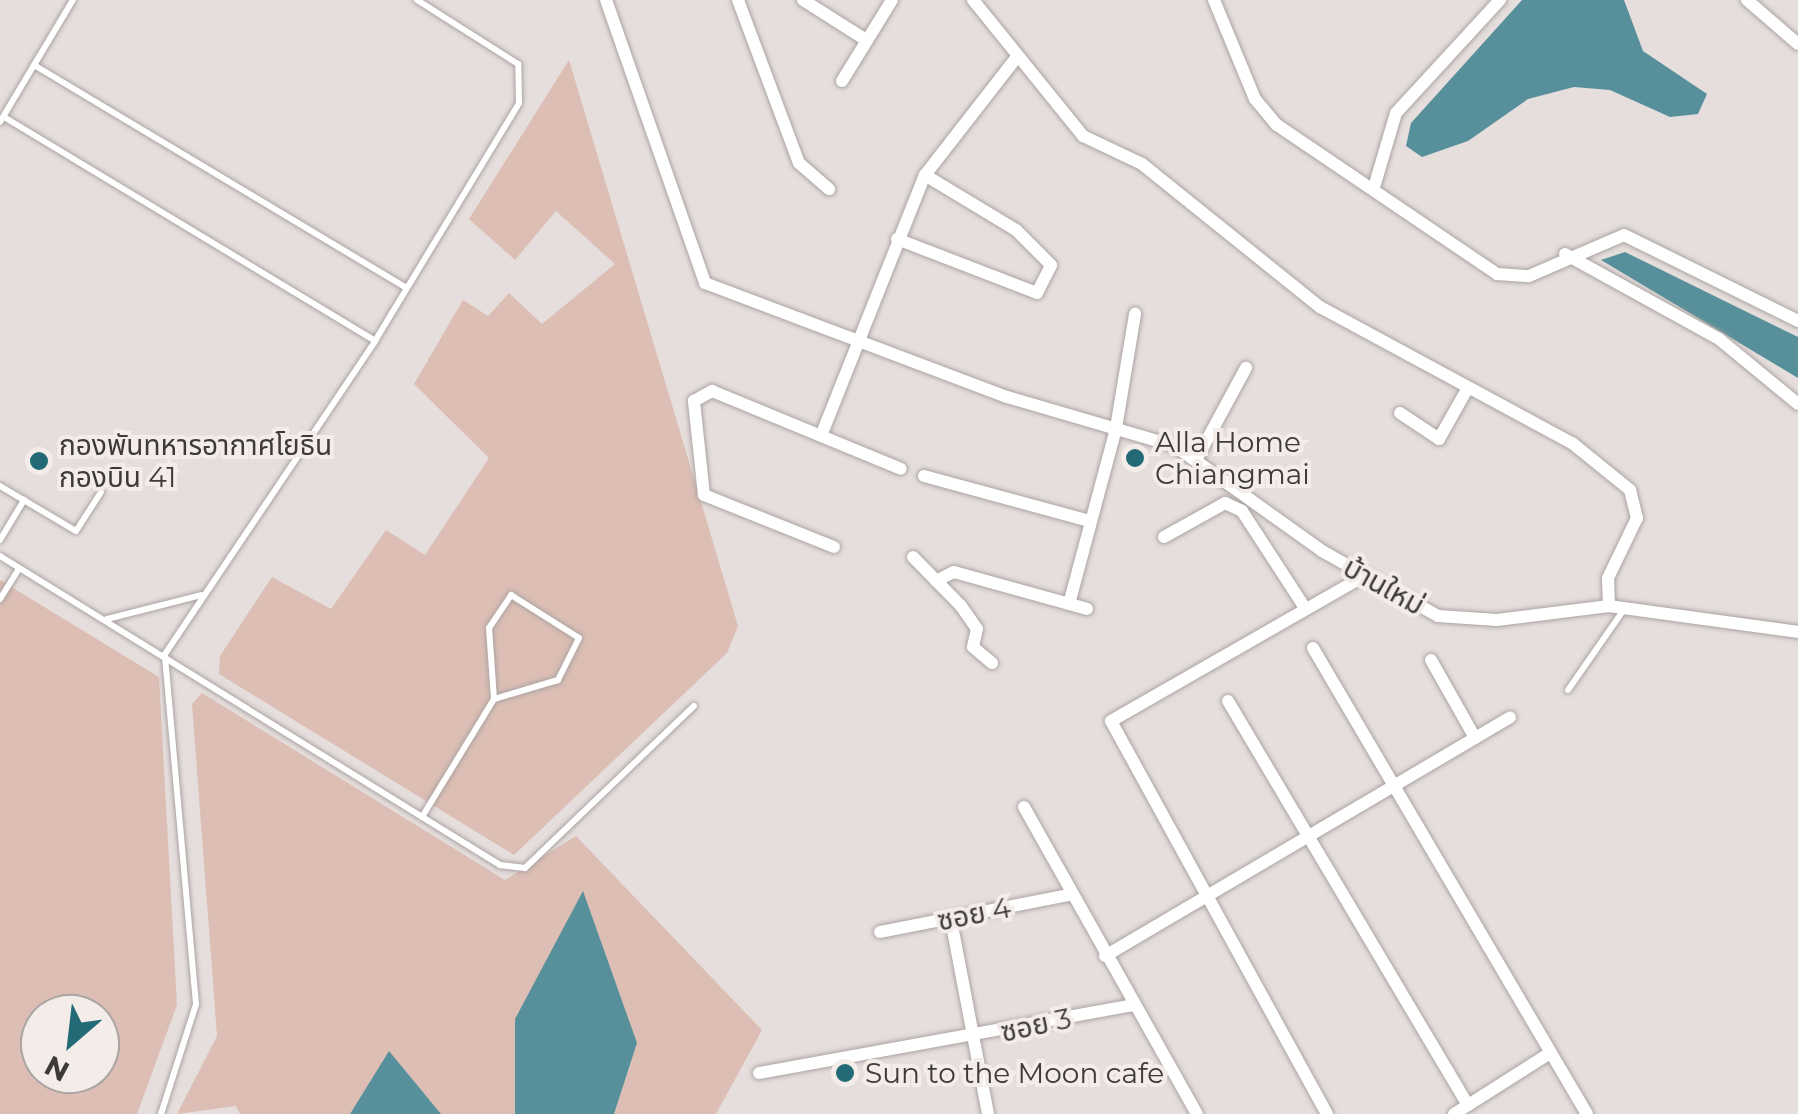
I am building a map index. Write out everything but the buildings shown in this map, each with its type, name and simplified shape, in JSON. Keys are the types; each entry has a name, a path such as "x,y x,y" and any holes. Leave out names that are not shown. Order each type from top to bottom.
{"street":[{"name":"บ้านใหม่","path":"606,0 704,283 1007,397 1116,428 1196,460 1362,576 1438,616 1468,621 1616,608 1798,632"},
{"path":"738,0 799,164 829,189"},
{"path":"803,0 866,40"},
{"path":"842,81 892,0"},
{"path":"973,0 1016,58 1083,136 1142,164 1320,307 1466,391 1572,443 1630,490 1637,518 1608,578 1616,608"},
{"path":"1214,0 1255,99 1278,125 1375,184 1496,274 1529,276 1565,254 1611,236 1645,240 1798,321"},
{"path":"1375,184 1396,113 1500,0"},
{"path":"1747,0 1798,44"},
{"path":"821,436 925,175 1016,58"},
{"path":"898,239 1037,292 1052,265 1016,230 925,175"},
{"path":"1565,254 1719,339 1798,404"},
{"path":"1069,604 1116,428 1135,314"},
{"path":"1196,460 1246,368"},
{"path":"834,547 704,495 694,401 712,391 901,469"},
{"path":"1400,413 1439,439 1466,391"},
{"path":"924,476 1090,521"},
{"path":"1164,537 1226,503 1242,510 1306,608"},
{"path":"913,557 936,581 992,663"},
{"path":"936,581 954,572 1087,609"},
{"path":"1326,1114 1204,900 1111,721 1362,576"},
{"path":"1313,648 1586,1114"},
{"path":"1431,660 1474,736"},
{"path":"1228,701 1468,1104"},
{"path":"1104,956 1310,838 1510,716"},
{"path":"1024,807 1068,895 1197,1114"},
{"name":"ซอย 4","path":"880,932 1068,895"},
{"path":"950,920 988,1114"},
{"name":"ซอย 3","path":"760,1073 974,1038 1134,1005"},
{"path":"1454,1114 1550,1053"}],"lane":[{"path":"73,0 2,120 375,341"},
{"path":"161,1114 196,1004 165,654 375,341 519,103 523,80 518,64 416,0"},
{"path":"34,66 406,288"},
{"path":"0,486 76,531 101,492"},
{"path":"0,540 24,500"},
{"path":"0,556 165,654 500,865 525,868 694,706"},
{"path":"0,599 19,569"},
{"path":"105,619 202,594"},
{"path":"422,817 494,699 489,628 511,595 579,638 558,680 494,699"},
{"path":"1568,690 1616,608"}],"shaded area":[{"path":"569,60 738,626 727,653 514,855 219,674 220,656 272,577 331,609 386,530 425,555 489,458 414,384 463,300 488,316 509,293 542,324 615,264 556,211 515,260 469,219"},
{"path":"0,580 159,677 177,1005 137,1114 0,1114"},
{"path":"202,693 505,880 576,836 762,1030 716,1114 614,1114 637,1043 515,1019 515,1114 441,1114 389,1052 350,1114 240,1114 236,1106 177,1114 217,1036 192,704"}],"water":[{"path":"1522,0 1624,0 1643,51 1707,94 1698,114 1670,117 1610,90 1574,87 1528,99 1468,141 1422,157 1406,146 1411,123"},
{"path":"1625,252 1798,337 1798,378 1601,260"},
{"path":"583,891 637,1043 614,1114 515,1114 515,1019"},
{"path":"389,1051 441,1114 350,1114"}],"place":[{"name":"Alla Home Chiangmai","path":"1135,458"},
{"name":"กองพันทหารอากาศโยธิน กองบิน 41","path":"39,461"},
{"name":"Sun to the Moon cafe","path":"845,1073"}]}
